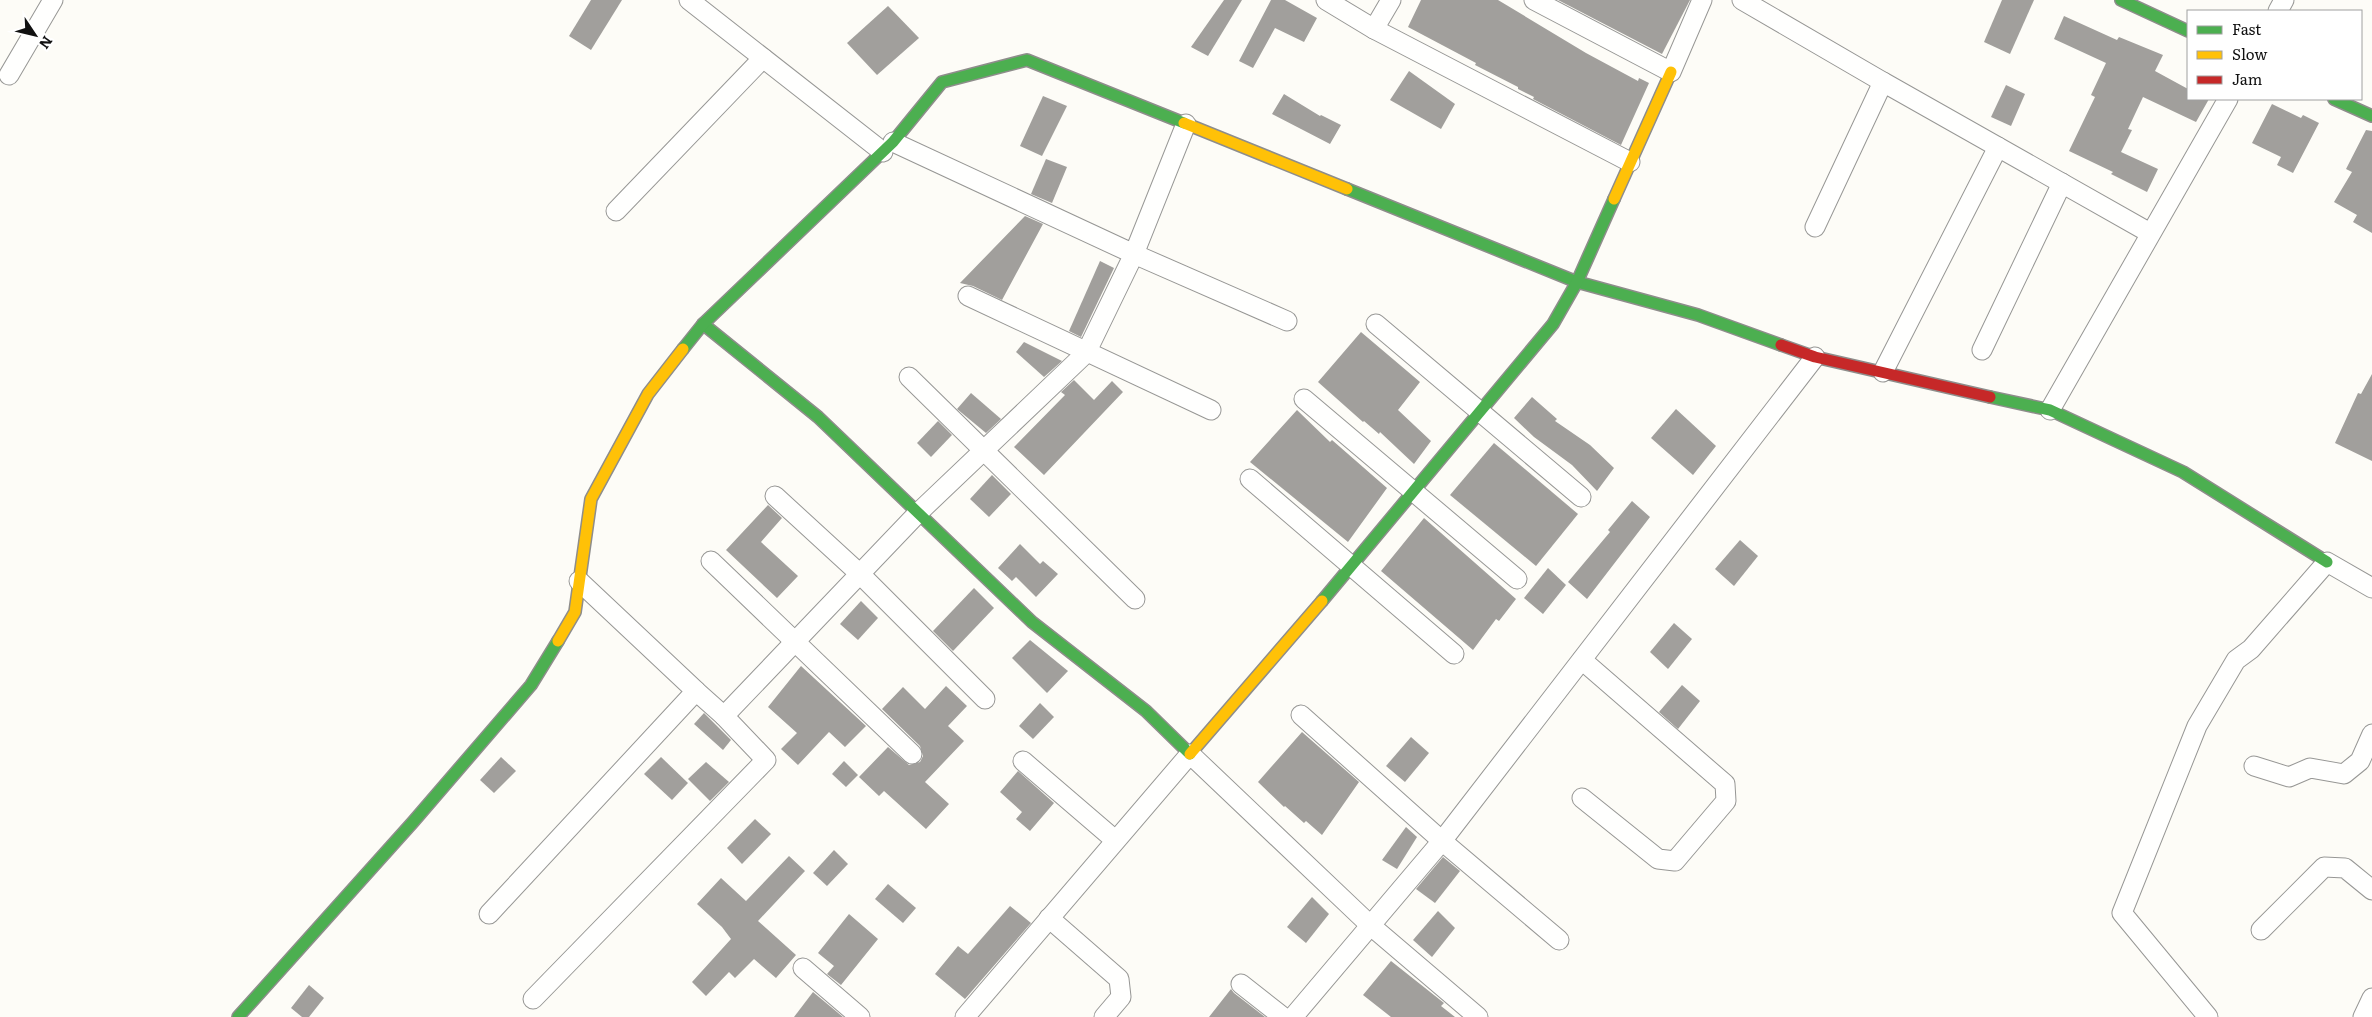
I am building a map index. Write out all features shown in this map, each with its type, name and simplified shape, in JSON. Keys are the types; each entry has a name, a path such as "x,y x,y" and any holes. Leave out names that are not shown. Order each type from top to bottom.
{"street":[{"path":"9,75 53,0"},
{"path":"689,0 763,58 888,147 1287,321"},
{"path":"1326,0 1374,30 1630,162"},
{"path":"1374,30 1391,0"},
{"path":"1534,0 1671,72"},
{"path":"965,1017 1115,840 1352,568 1553,324 1577,282 1702,0"},
{"path":"1742,0 2150,233"},
{"path":"2121,0 2187,31"},
{"path":"616,211 763,58"},
{"path":"238,1017 413,822 531,685 575,612 591,499 648,394 703,324 888,147 942,82 1027,60 1577,282 1698,315 1815,357 2050,410 2183,472 2372,588"},
{"path":"1815,227 1883,82"},
{"path":"2050,410 2227,100"},
{"path":"2336,100 2372,116"},
{"path":"724,716 918,513 1086,353 1134,254 1186,124"},
{"path":"1883,372 1998,147"},
{"path":"1982,350 2062,183"},
{"path":"968,296 1210,410"},
{"path":"703,324 818,417 1032,622 1146,711 1370,925 1478,1017"},
{"path":"1376,324 1581,497"},
{"path":"1293,1017 1442,841 1815,357"},
{"path":"909,377 1135,600"},
{"path":"1304,399 1517,579"},
{"path":"1250,479 1454,654"},
{"path":"775,496 860,574 985,699"},
{"path":"711,561 912,754"},
{"path":"2208,1017 2122,913 2197,726 2236,660 2251,649 2327,562"},
{"path":"533,999 766,760 724,716 579,581"},
{"path":"1582,660 1725,784 1726,801 1674,861 1658,859 1582,798"},
{"path":"489,914 696,691"},
{"path":"1301,714 1442,841 1559,940"},
{"path":"2254,766 2289,777 2310,768 2344,774 2366,766 2372,734"},
{"path":"1023,760 1115,840"},
{"path":"2261,930 2324,867 2345,868 2372,890"},
{"path":"1049,918 1119,979 1121,997 1104,1017"},
{"path":"803,968 860,1017"},
{"path":"1242,984 1283,1017"},
{"path":"2363,1017 2372,998"}],"building":[{"path":"591,0 622,0 591,50 569,36"},
{"path":"1224,0 1242,0 1208,56 1191,47"},
{"path":"1271,0 1285,0 1317,18 1304,42 1275,28 1253,68 1239,61"},
{"path":"1421,0 1498,0 1586,53 1638,81 1639,78 1649,83 1621,145 1533,99 1534,97 1518,89 1518,87 1408,27"},
{"path":"1558,0 1690,0 1662,54"},
{"path":"2002,0 2034,0 2010,54 1984,42"},
{"path":"888,6 919,38 877,75 847,43"},
{"path":"2064,16 2117,40 2119,37 2163,55 2155,71 2187,88 2187,100 2208,100 2196,122 2143,97 2128,129 2132,130 2121,152 2158,169 2147,192 2111,174 2113,172 2069,151 2095,97 2091,95 2106,63 2054,39"},
{"path":"1409,71 1455,104 1441,129 1390,100"},
{"path":"2006,85 2025,94 2011,126 1991,117"},
{"path":"1284,94 1320,116 1341,125 1330,144 1272,114"},
{"path":"1043,96 1067,106 1042,156 1020,146"},
{"path":"2272,104 2301,118 2303,115 2319,123 2293,173 2277,165 2281,157 2252,143"},
{"path":"2366,130 2372,131 2372,233 2353,222 2357,215 2334,202 2352,172 2346,169"},
{"path":"1046,159 1067,167 1052,203 1031,194"},
{"path":"1025,216 1043,224 1002,300 973,286 960,283"},
{"path":"1100,261 1114,268 1081,337 1069,331"},
{"path":"1361,332 1420,382 1398,410 1431,441 1414,464 1380,432 1379,434 1363,422 1318,382"},
{"path":"1024,342 1062,361 1044,377 1016,352"},
{"path":"2372,374 2372,461 2335,443 2358,393 2361,394"},
{"path":"1074,380 1094,400 1112,381 1123,392 1044,475 1014,447 1065,395 1061,392"},
{"path":"971,393 1001,419 986,433 957,409"},
{"path":"1532,397 1557,419 1555,421 1590,445 1614,468 1597,491 1572,465 1534,437 1514,418"},
{"path":"1676,409 1716,446 1693,475 1651,438"},
{"path":"1297,410 1330,442 1332,440 1387,488 1348,542 1250,462"},
{"path":"938,421 952,435 931,457 917,443"},
{"path":"1494,443 1578,514 1536,566 1450,495"},
{"path":"992,475 1011,494 989,517 970,499"},
{"path":"1632,501 1650,517 1587,599 1568,582 1610,532 1608,530"},
{"path":"768,505 782,518 761,542 798,576 777,598 726,550"},
{"path":"1424,518 1516,599 1499,621 1496,619 1473,650 1381,571"},
{"path":"1740,540 1758,556 1734,586 1715,569"},
{"path":"1020,544 1040,564 1043,561 1058,574 1036,597 1016,577 1012,581 998,568"},
{"path":"1548,568 1566,585 1543,614 1524,598"},
{"path":"974,588 994,608 953,651 933,631"},
{"path":"861,601 878,618 858,640 840,624"},
{"path":"1674,623 1692,639 1668,669 1650,652"},
{"path":"1030,640 1068,671 1047,693 1012,658"},
{"path":"801,666 866,726 845,747 829,732 798,765 781,749 797,733 768,707"},
{"path":"1682,685 1700,701 1678,729 1659,712"},
{"path":"946,686 967,706 948,726 964,741 925,782 949,804 926,829 884,791 879,796 859,777 888,747 909,765 920,762 923,756 920,746 882,709 903,687 925,709"},
{"path":"1040,703 1054,717 1033,739 1019,726"},
{"path":"704,713 731,740 723,750 694,724"},
{"path":"1302,732 1359,782 1322,835 1306,821 1304,823 1284,807 1258,782"},
{"path":"1411,737 1429,753 1405,782 1386,766"},
{"path":"501,757 516,771 494,793 480,780"},
{"path":"661,757 688,783 672,800 644,774"},
{"path":"844,761 858,775 846,787 832,774"},
{"path":"706,762 729,782 710,801 688,779"},
{"path":"1018,771 1054,803 1030,831 1016,819 1022,812 1000,792"},
{"path":"755,819 771,834 742,864 727,848"},
{"path":"1406,827 1417,837 1397,869 1382,860"},
{"path":"834,850 848,864 827,886 813,873"},
{"path":"789,856 805,871 758,921 796,955 776,978 754,959 735,978 729,972 706,996 692,982 731,939 722,927 697,904 721,878 746,901"},
{"path":"1443,857 1460,871 1435,903 1416,889"},
{"path":"888,884 916,908 903,923 875,899"},
{"path":"1312,897 1329,914 1306,943 1287,927"},
{"path":"1010,906 1031,923 965,999 935,974 958,946 968,954"},
{"path":"1438,911 1455,928 1432,957 1413,940"},
{"path":"849,914 878,939 841,985 827,974 834,966 818,953"},
{"path":"1391,961 1444,1003 1441,1006 1455,1017 1391,1017 1363,995"},
{"path":"309,985 324,998 309,1017 302,1017 291,1008"},
{"path":"1231,989 1234,993 1265,1017 1209,1017"},
{"path":"813,992 843,1017 794,1017"}],"traffic: fast":[{"path":"2121,0 2187,31"},
{"path":"683,349 703,324 893,142 942,82 1027,60 1184,123"},
{"path":"2336,100 2372,116"},
{"path":"1347,189 1577,282 1698,315 1781,345"},
{"path":"1322,601 1553,324 1577,282 1614,199"},
{"path":"703,324 818,417 1032,622 1146,711 1190,754"},
{"path":"1990,397 2050,410 2183,472 2327,562"},
{"path":"238,1017 413,822 531,685 558,641"}],"traffic: slow":[{"path":"1614,199 1671,72"},
{"path":"1184,123 1347,189"},
{"path":"558,641 575,612 591,499 648,394 683,349"},
{"path":"1190,754 1322,601"}],"traffic: jam":[{"path":"1781,345 1815,357 1990,397"}]}
